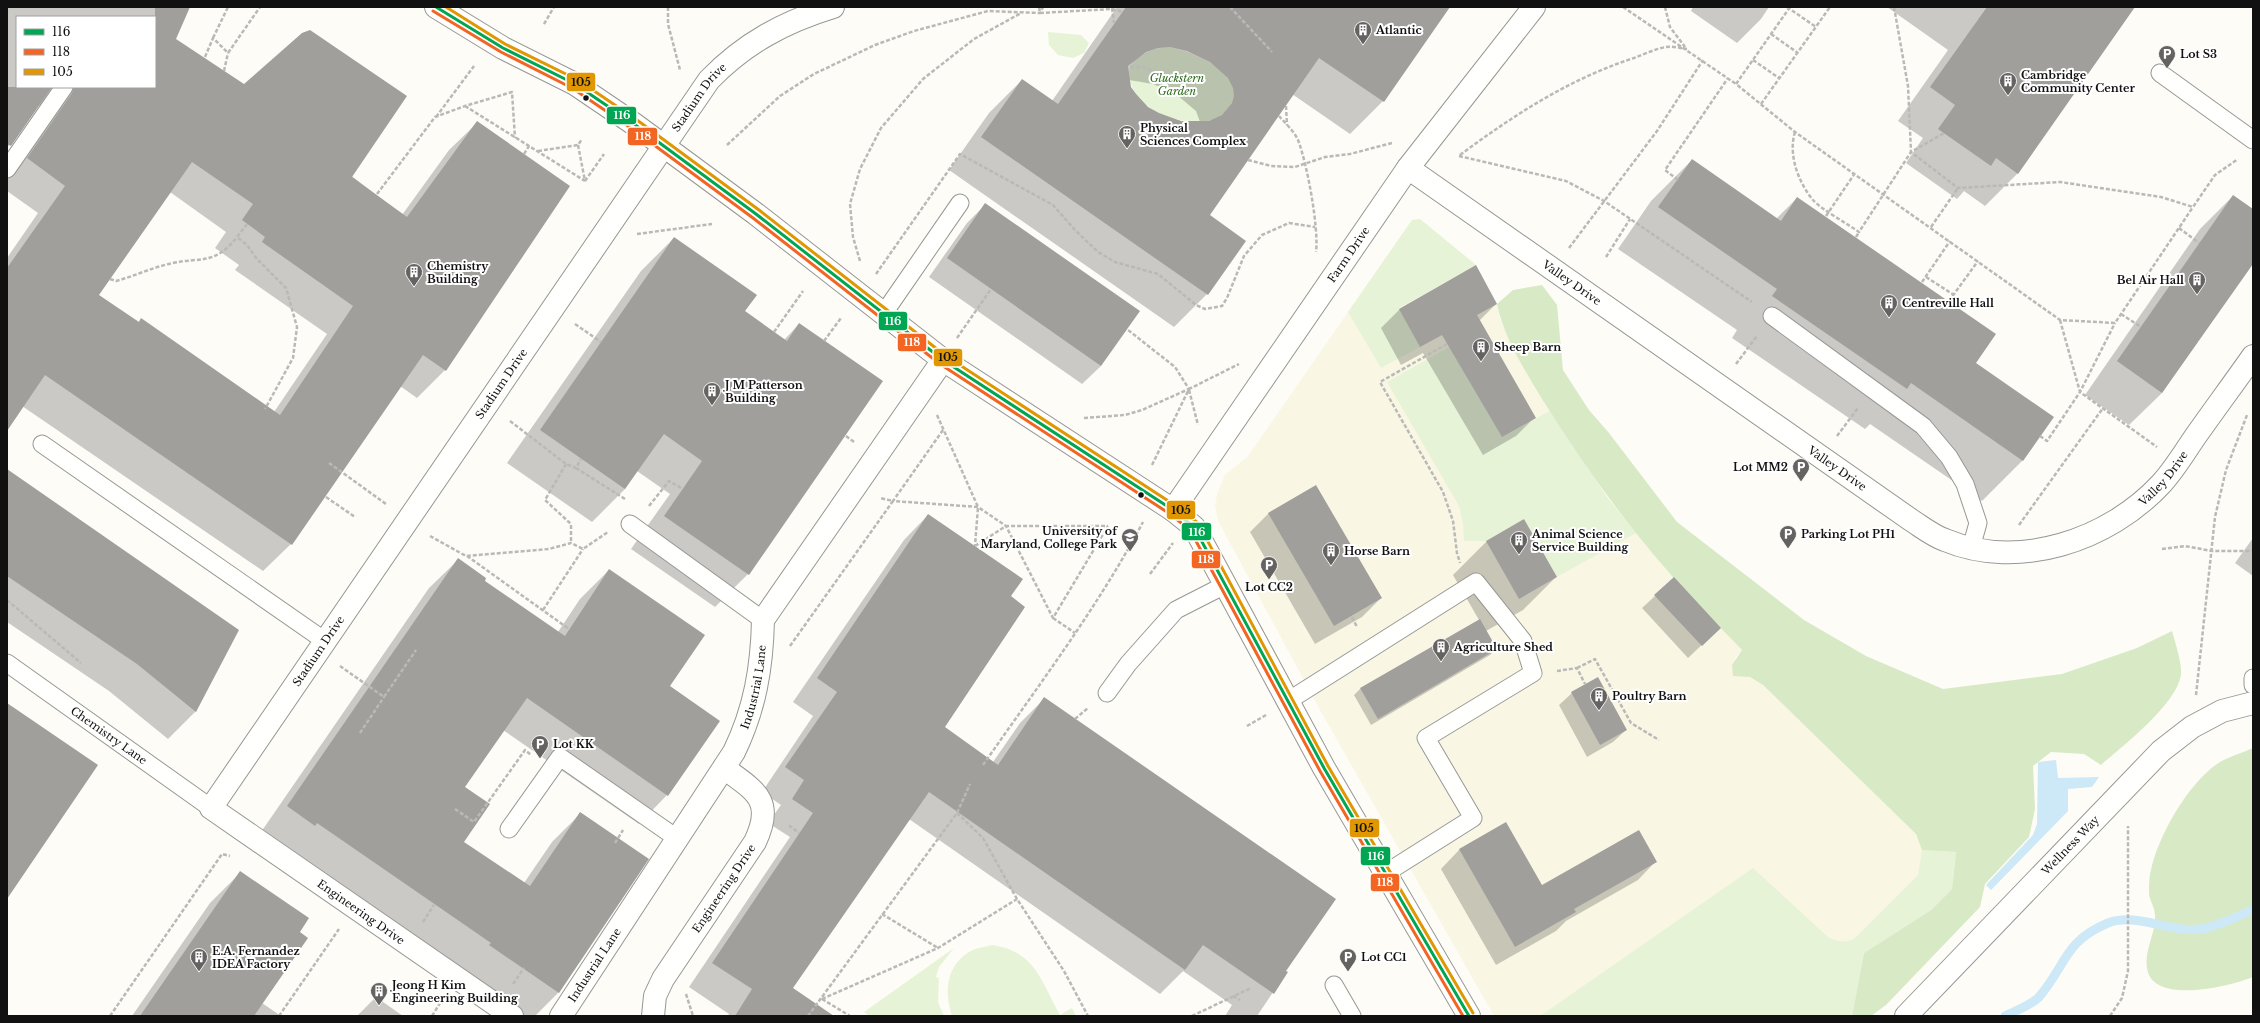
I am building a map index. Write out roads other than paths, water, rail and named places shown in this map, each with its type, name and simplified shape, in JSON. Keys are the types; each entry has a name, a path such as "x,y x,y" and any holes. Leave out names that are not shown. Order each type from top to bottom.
{"street":[{"path":"436,7 503,48 576,84 666,145 943,360 1173,510 1194,527 1324,768 1469,1016"},
{"name":"Stadium Drive","path":"211,808 666,145 700,92 727,62 770,31 792,21 833,7"},
{"name":"Farm Drive","path":"1173,510 1408,168 1534,7"},
{"name":"Valley Drive","path":"1408,168 1911,520 1944,540 1971,548 2025,551 2058,546 2094,533 2124,516 2169,475 2253,356"},
{"path":"763,620 943,360"},
{"name":"Industrial Lane","path":"561,1016 724,768 741,737 758,684 762,659 763,620"},
{"name":"Wellness Way","path":"1906,1016 2160,751 2192,727 2222,711 2253,703"},
{"name":"Engineering Drive","path":"653,1016 655,996 663,979 755,842 762,828 763,803 754,791 724,768"},
{"name":"Engineering Drive","path":"211,808 512,1016"}],"lane":[{"path":"2160,73 2253,140"},
{"path":"7,169 63,88"},
{"path":"884,313 960,203"},
{"path":"1772,316 1871,390 1923,426 1950,457 1964,484 1976,513 1978,523 1971,548"},
{"path":"42,444 325,641"},
{"path":"630,524 763,620"},
{"path":"1288,701 1476,582 1523,642 1533,673 1426,738 1473,818 1386,873"},
{"path":"1107,693 1128,664 1176,610 1225,585"},
{"name":"Chemistry Lane","path":"7,663 211,808"},
{"path":"2253,678 2253,684"},
{"path":"509,829 560,757 678,839"},
{"path":"1334,985 1352,1016"}],"water":[{"path":"2056,760 2058,778 2099,777 2092,787 2068,789 2068,811 1991,890 1986,885 2033,835 2037,824 2038,762"}],"waterway":[{"path":"2005,1016 2036,1000 2048,986 2074,946 2082,938 2108,923 2119,920 2130,920 2177,928 2201,929 2208,928 2253,910"}],"place":[{"name":"Atlantic","path":"1363,45"},
{"name":"Lot S3","path":"2167,69"},
{"name":"Cambridge Community Center","path":"2008,96"},
{"name":"Physical Sciences Complex","path":"1127,149"},
{"name":"Chemistry Building","path":"414,287"},
{"name":"Bel Air Hall","path":"2197,295"},
{"name":"Centreville Hall","path":"1889,318"},
{"name":"Sheep Barn","path":"1481,362"},
{"name":"J M Patterson Building","path":"712,406"},
{"name":"Lot MM2","path":"1801,482"},
{"name":"Parking Lot PH1","path":"1788,549"},
{"name":"University of Maryland, College Park","path":"1130,552"},
{"name":"Animal Science Service Building","path":"1519,555"},
{"name":"Horse Barn","path":"1331,566"},
{"name":"Lot CC2","path":"1269,580"},
{"name":"Agriculture Shed","path":"1441,662"},
{"name":"Poultry Barn","path":"1599,711"},
{"name":"Lot KK","path":"540,759"},
{"name":"E.A. Fernandez IDEA Factory","path":"199,972"},
{"name":"Lot CC1","path":"1348,972"},
{"name":"Jeong H Kim Engineering Building","path":"379,1006"}],"park label":[{"name":"Gluckstern Garden","path":"1177,84"}]}
